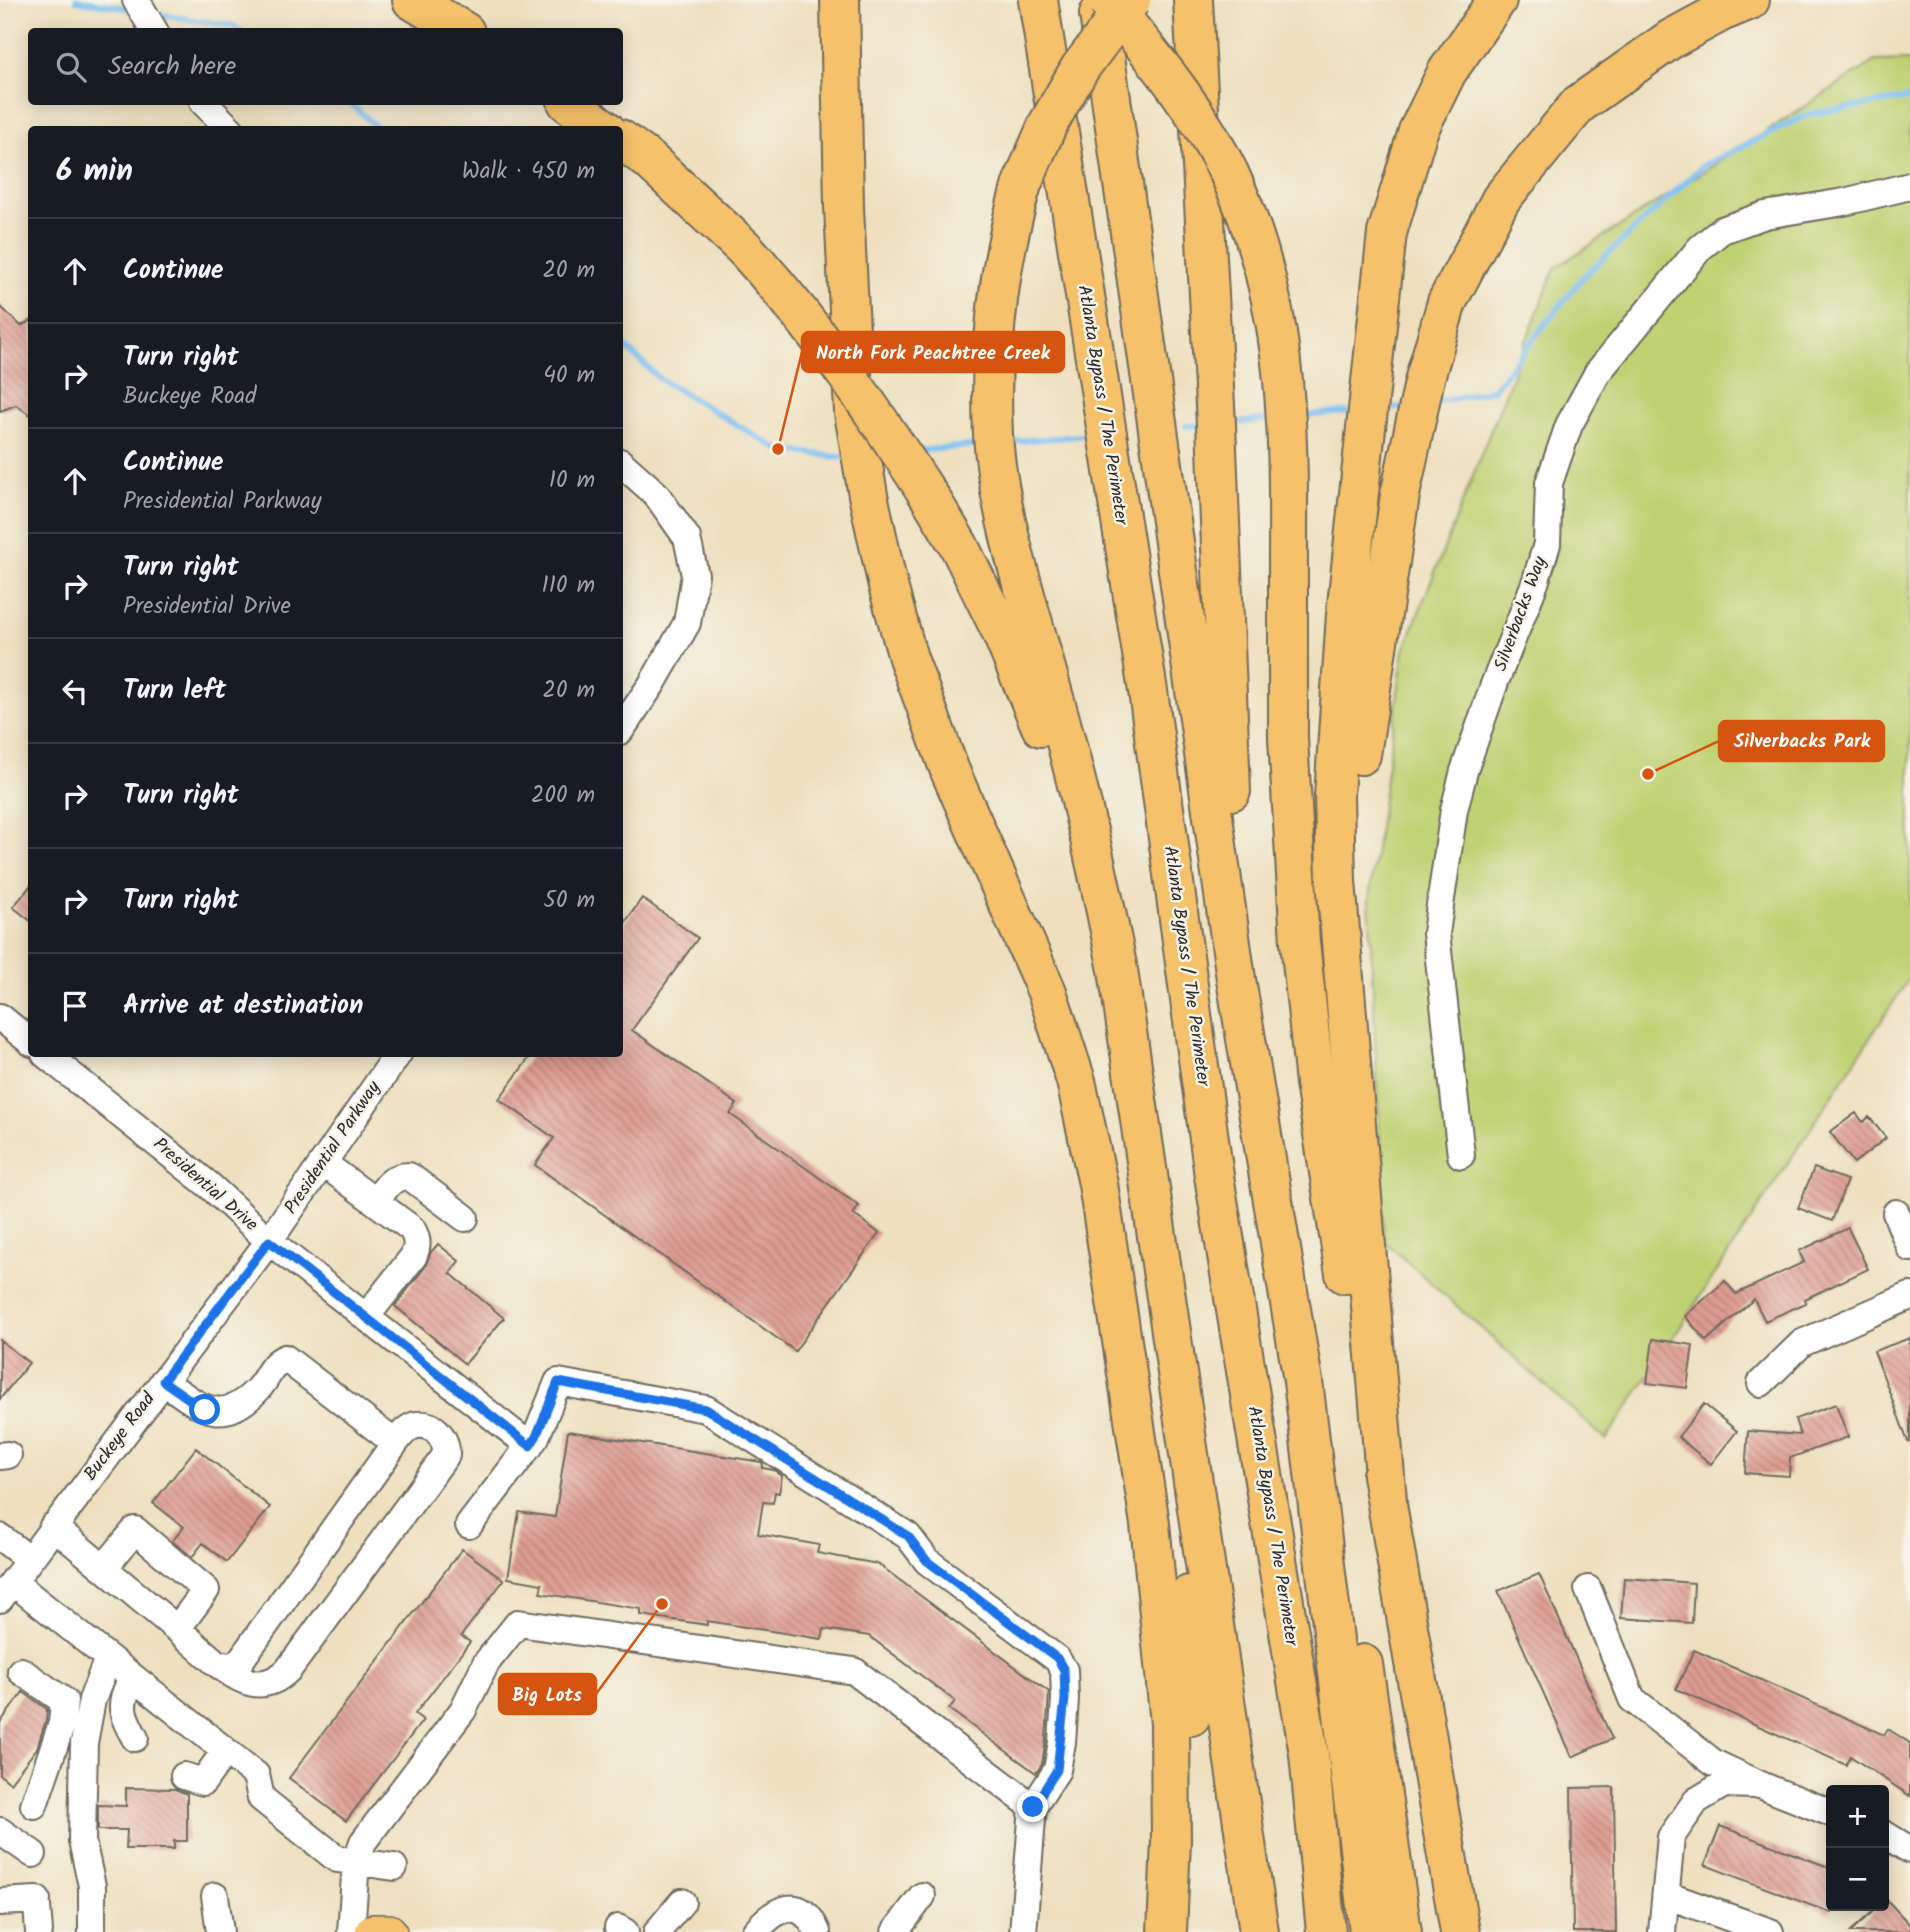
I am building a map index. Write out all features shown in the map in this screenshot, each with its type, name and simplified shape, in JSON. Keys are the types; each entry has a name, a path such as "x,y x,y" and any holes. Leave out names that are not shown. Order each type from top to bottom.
{"highway":[{"path":"412,0 458,28"},
{"path":"839,0 844,207 854,413 868,495 888,586 908,658 950,771 1047,992 1076,1082 1098,1184 1150,1524 1168,1711 1171,1841 1167,1932"},
{"name":"Atlanta Bypass / The Perimeter","path":"1037,0 1148,691 1214,1176 1309,1754 1326,1932"},
{"path":"1097,0 1236,979 1303,1381 1369,1932"},
{"path":"1107,0 1183,93 1228,173 1265,272 1280,341 1288,426 1288,738 1300,942 1315,1083 1460,1932"},
{"path":"1130,0 1080,68 1048,124 1022,184 1003,259 992,363 995,447 1004,508 1073,765 1098,869 1118,970 1259,1932"},
{"path":"1193,0 1217,430 1236,979"},
{"path":"1387,1501 1336,881 1335,796 1346,614 1387,233 1418,131 1447,72 1497,0"},
{"path":"1350,1030 1356,807 1364,727 1400,495 1425,378 1447,302 1501,199 1580,104 1671,38 1750,0"},
{"path":"571,105 600,126"},
{"path":"623,141 649,160 746,250 791,300 864,397 931,499 1000,629 1042,730 1118,970"},
{"path":"1303,1381 1360,1642 1402,1932"},
{"path":"1175,1932 1189,1845 1191,1677 1186,1438"}],"main road":[{"path":"373,1932 389,1932"}],"street":[{"path":"136,0 153,28"},
{"path":"206,105 227,126"},
{"name":"Silverbacks Way","path":"1461,1155 1436,933 1454,810 1464,771 1495,682 1535,583 1547,544 1549,483 1569,425 1598,372 1700,248 1722,230 1765,215 1910,186"},
{"path":"623,465 656,494 687,538 695,575 687,624 623,727"},
{"path":"0,1017 28,1040"},
{"name":"Presidential Drive","path":"49,1057 210,1186 269,1241 530,1446"},
{"name":"Presidential Parkway","path":"242,1277 396,1057"},
{"path":"323,1163 412,1229 418,1239 413,1257 366,1317"},
{"path":"376,1202 391,1181 399,1176 409,1176 466,1218"},
{"path":"1896,1213 1910,1248"},
{"name":"Buckeye Road","path":"6,1590 242,1277"},
{"path":"1761,1383 1802,1343 1910,1296"},
{"path":"163,1381 205,1410 231,1410 257,1390 273,1366 285,1358 395,1443"},
{"path":"470,1525 536,1437 558,1382 706,1409 908,1536 927,1561 1057,1658 1064,1670 1065,1699 1057,1770 1033,1807 1023,1932"},
{"path":"53,1526 216,1663 236,1678 260,1684 270,1683 288,1670 446,1455 447,1447 438,1431 418,1424 408,1429 395,1443 240,1661 230,1667 216,1663"},
{"path":"104,1568 135,1530 206,1590 177,1629"},
{"path":"0,1537 29,1559"},
{"path":"1588,1589 1632,1699 1714,1763 1826,1811"},
{"path":"6,1590 74,1642 108,1658 256,1775 261,1798 337,1858 394,1867"},
{"path":"351,1932 356,1862 363,1843 474,1714 486,1662 518,1623 854,1671 1033,1807"},
{"path":"92,1932 92,1886 82,1841 84,1743 92,1700 108,1658"},
{"path":"21,1671 64,1701 62,1723 34,1805"},
{"path":"132,1677 124,1695 122,1716 135,1738"},
{"path":"184,1776 203,1782 225,1751"},
{"path":"1662,1932 1671,1837 1696,1801 1724,1784 1763,1786"},
{"path":"0,1831 33,1854"},
{"path":"1889,1837 1910,1850"},
{"path":"1666,1895 1770,1932"},
{"path":"215,1896 220,1932"},
{"path":"895,1932 922,1896"},
{"path":"0,1902 37,1903 39,1932"},
{"path":"657,1932 682,1902"},
{"path":"755,1932 779,1909 789,1908 800,1912 821,1929"}],"green space":[{"path":"1910,60 1910,977 1606,1440 1384,1241 1369,899 1404,650 1555,268 1875,61"}],"building":[{"path":"0,306 21,326 28,322 28,413 16,405 0,411"},
{"path":"28,889 28,919 13,907"},
{"path":"642,898 698,938 632,1030 737,1104 730,1114 859,1206 853,1214 879,1233 795,1351 535,1165 554,1138 499,1099 530,1057 623,1057 623,926"},
{"path":"1856,1113 1863,1122 1869,1117 1886,1138 1854,1163 1830,1132"},
{"path":"1814,1168 1847,1180 1832,1221 1798,1208"},
{"path":"1848,1228 1868,1269 1805,1299 1806,1303 1765,1321 1754,1299 1706,1341 1685,1316 1725,1281 1736,1294 1804,1262 1799,1251"},
{"path":"438,1244 459,1261 450,1273 504,1318 465,1364 395,1306 425,1267 431,1252"},
{"path":"1910,1338 1910,1442 1908,1442 1874,1351"},
{"path":"1653,1339 1693,1345 1687,1388 1647,1383"},
{"path":"0,1340 29,1363 0,1399"},
{"path":"1704,1404 1737,1431 1711,1464 1678,1437"},
{"path":"1836,1404 1848,1437 1790,1458 1789,1476 1745,1473 1748,1431 1800,1435 1795,1419"},
{"path":"568,1431 761,1462 762,1468 774,1470 782,1476 779,1493 775,1492 773,1503 763,1502 758,1534 819,1545 817,1553 878,1564 1049,1692 1046,1740 1042,1764 1036,1773 949,1709 955,1701 869,1636 824,1629 822,1639 707,1621 707,1625 641,1615 641,1609 540,1593 542,1584 508,1578 519,1512 555,1517"},
{"path":"196,1448 270,1507 227,1562 203,1543 192,1557 172,1541 184,1527 153,1503"},
{"path":"462,1549 504,1580 461,1636 470,1642 415,1714 423,1720 346,1821 289,1778"},
{"path":"1539,1574 1612,1739 1572,1757 1498,1591"},
{"path":"1624,1578 1694,1583 1692,1623 1621,1618"},
{"path":"1694,1650 1884,1735 1888,1729 1910,1743 1910,1796 1850,1756 1846,1765 1676,1689"},
{"path":"23,1692 47,1709 46,1720 37,1748 10,1783 0,1775 0,1723"},
{"path":"1614,1787 1616,1932 1573,1932 1571,1788"},
{"path":"126,1788 175,1789 187,1794 187,1841 174,1841 174,1849 126,1849 127,1830 98,1830 98,1805 126,1806"},
{"path":"1720,1826 1826,1866 1826,1911 1831,1913 1705,1865"},
{"path":"1889,1902 1910,1925 1910,1932 1850,1932 1873,1911 1889,1911"}],"waterway":[{"path":"76,0 131,9"},
{"path":"152,13 236,28"},
{"path":"1433,403 1493,390 1583,277 1704,165 1809,114 1910,98"},
{"path":"352,105 376,126"},
{"path":"623,345 660,379 778,449 848,457"},
{"path":"1389,408 1406,407"},
{"path":"1299,416 1346,412"},
{"path":"1230,423 1275,419"},
{"path":"1186,426 1205,425"},
{"path":"1005,442 1080,436"},
{"path":"915,451 980,445"}],"place":[{"name":"North Fork Peachtree Creek","path":"778,449"},
{"name":"Silverbacks Park","path":"1648,774"},
{"name":"Big Lots","path":"662,1604"}],"route":[{"path":"205,1410 163,1381 269,1241 530,1446 558,1382 706,1409 908,1536 927,1561 1057,1658 1064,1670 1062,1742 1057,1770 1033,1807"}]}
